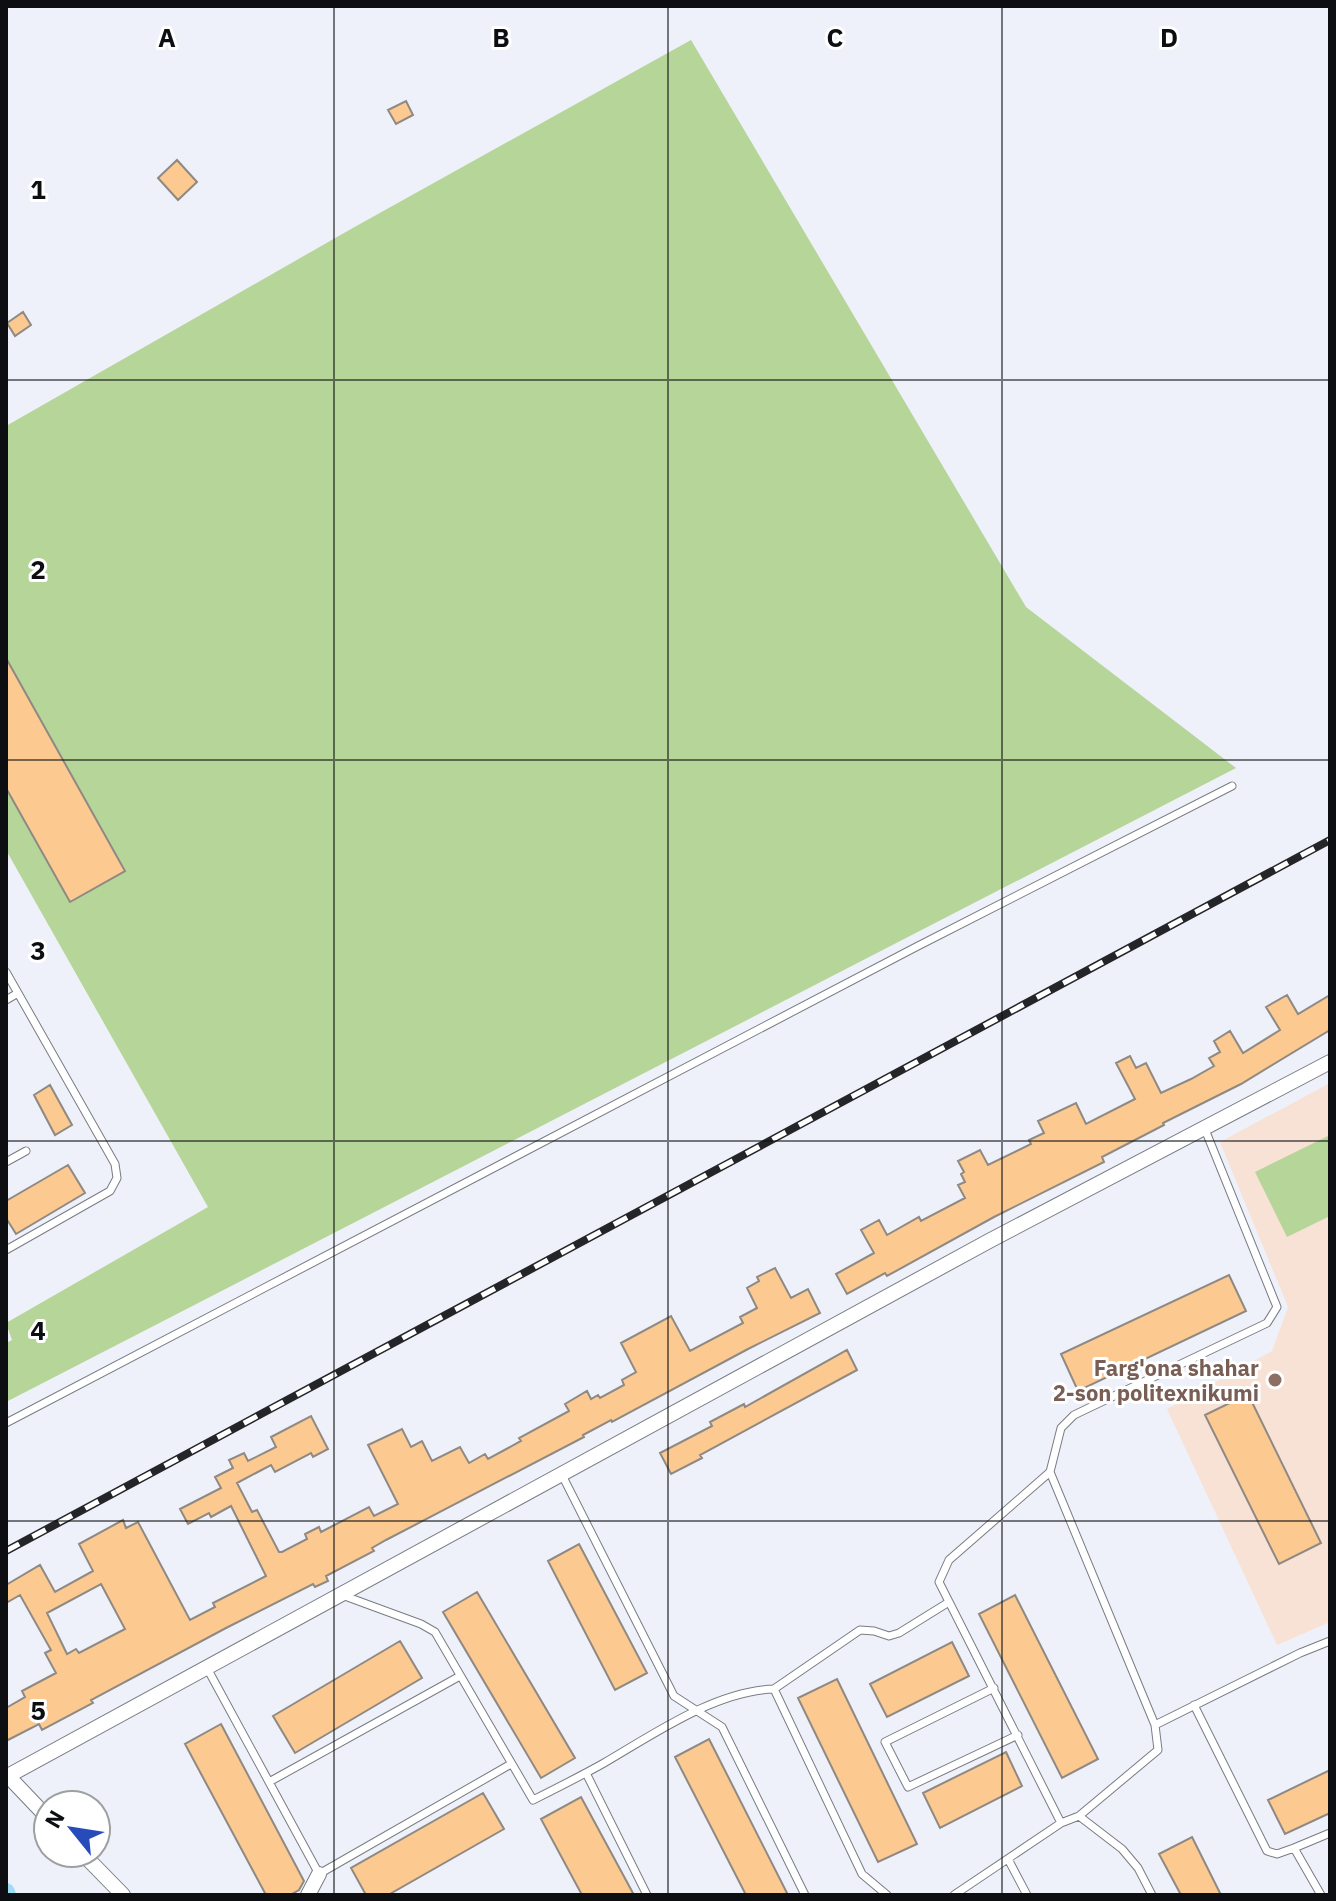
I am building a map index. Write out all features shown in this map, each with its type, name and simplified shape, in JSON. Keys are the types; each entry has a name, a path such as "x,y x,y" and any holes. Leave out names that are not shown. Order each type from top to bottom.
{"street":[{"path":"32,1802 7,1777 989,1241 1330,1062"},
{"path":"98,1869 123,1895"},
{"path":"308,1895 319,1874"}],"lane":[{"path":"6,1423 916,947 1232,786"},
{"path":"6,972 115,1164 117,1178 110,1191 6,1250"},
{"path":"6,1000 18,993"},
{"path":"1061,1823 939,1582 949,1560 1050,1472 1061,1428 1074,1415 1267,1323 1277,1307 1204,1127"},
{"path":"6,1162 26,1151"},
{"path":"954,1895 1061,1823 1079,1816 1158,1750 1155,1725 1050,1472"},
{"path":"562,1475 674,1696 722,1727 805,1895"},
{"path":"341,1595 435,1632 533,1800 696,1710 756,1689 774,1689 860,1630 889,1636 899,1633 949,1602"},
{"path":"1155,1725 1330,1641"},
{"path":"207,1667 319,1874 511,1764"},
{"path":"269,1782 460,1676"},
{"path":"994,1688 885,1742 908,1787 1018,1735"},
{"path":"774,1689 862,1874 887,1895"},
{"path":"1194,1705 1267,1851 1277,1854 1330,1833"},
{"path":"586,1773 647,1895"},
{"path":"1079,1816 1122,1849 1138,1868 1152,1895"},
{"path":"1294,1848 1321,1895"},
{"path":"1008,1859 1027,1895"}],"shaded area":[{"name":"Farg'ona shahar 2-son politexnikumi","path":"1330,1083 1330,1622 1277,1645 1167,1409 1272,1351 1288,1307 1220,1142"}],"green space":[{"path":"691,40 1026,607 1236,768 6,1402 6,1343 12,1340 6,1323 208,1207 6,850 6,426"},
{"path":"1330,1135 1330,1216 1287,1237 1255,1172"}],"building":[{"path":"406,101 413,115 396,124 388,110"},
{"path":"177,160 197,182 178,200 158,178"},
{"path":"23,312 31,325 15,336 7,323"},
{"path":"6,658 125,871 70,902 6,788"},
{"path":"1287,995 1298,1014 1330,995 1330,1030 1241,1084 1102,1157 1104,1162 847,1294 836,1274 874,1253 861,1230 879,1220 887,1235 919,1217 921,1221 965,1198 958,1185 965,1182 958,1161 980,1150 988,1165 1031,1144 1029,1140 1044,1133 1038,1121 1076,1103 1086,1124 1135,1099 1116,1063 1130,1056 1136,1068 1146,1063 1161,1093 1214,1066 1209,1058 1220,1052 1214,1041 1230,1031 1243,1053 1280,1030 1266,1007"},
{"path":"50,1085 72,1125 55,1135 34,1095"},
{"path":"68,1165 85,1193 16,1234 6,1218 6,1201"},
{"path":"775,1268 791,1298 808,1289 820,1313 386,1540 372,1548 374,1551 326,1576 328,1581 315,1587 313,1584 226,1628 91,1700 93,1703 42,1730 39,1724 6,1741 6,1708 25,1697 22,1691 56,1673 45,1653 51,1650 20,1595 6,1603 6,1585 40,1565 55,1592 93,1571 79,1544 123,1520 126,1528 138,1522 190,1620 215,1607 213,1603 266,1576 231,1506 211,1517 209,1513 188,1524 180,1509 221,1488 215,1477 233,1468 229,1460 244,1453 248,1461 276,1447 271,1437 311,1416 328,1449 313,1457 311,1453 275,1472 271,1465 237,1483 252,1512 257,1510 279,1552 282,1552 307,1539 305,1534 319,1527 321,1532 369,1507 374,1516 398,1504 368,1445 402,1429 411,1447 422,1441 432,1461 460,1447 469,1463 485,1454 488,1459 569,1411 565,1404 587,1391 591,1399 598,1395 600,1398 624,1385 622,1380 636,1372 621,1343 671,1316 690,1351 743,1323 740,1317 757,1308 747,1288 759,1281 757,1277","holes":["101,1584 125,1629 79,1653 76,1649 67,1654 47,1613"]},
{"path":"1229,1275 1246,1311 1078,1391 1061,1354"},
{"path":"847,1350 857,1370 700,1455 702,1458 671,1474 660,1453 712,1426 710,1422 744,1404 745,1407"},
{"path":"1248,1394 1321,1543 1279,1564 1205,1415"},
{"path":"579,1544 647,1673 615,1690 548,1561"},
{"path":"477,1592 575,1758 541,1778 443,1612"},
{"path":"1015,1595 1098,1759 1062,1778 979,1614"},
{"path":"400,1641 422,1678 295,1753 273,1716"},
{"path":"952,1642 969,1676 887,1717 870,1684"},
{"path":"837,1679 917,1844 878,1862 798,1698"},
{"path":"221,1724 304,1881 299,1890 290,1895 266,1895 185,1744"},
{"path":"709,1739 788,1895 746,1895 675,1757"},
{"path":"1006,1752 1022,1786 940,1828 923,1793"},
{"path":"1330,1770 1330,1813 1285,1834 1268,1800"},
{"path":"483,1793 504,1829 388,1895 366,1895 351,1868"},
{"path":"581,1797 634,1895 582,1895 541,1819"},
{"path":"1192,1837 1221,1895 1181,1895 1159,1854"}],"railway":[{"path":"6,1551 1330,840"}],"place":[{"name":"Farg'ona shahar 2-son politexnikumi","path":"1275,1380"}]}
